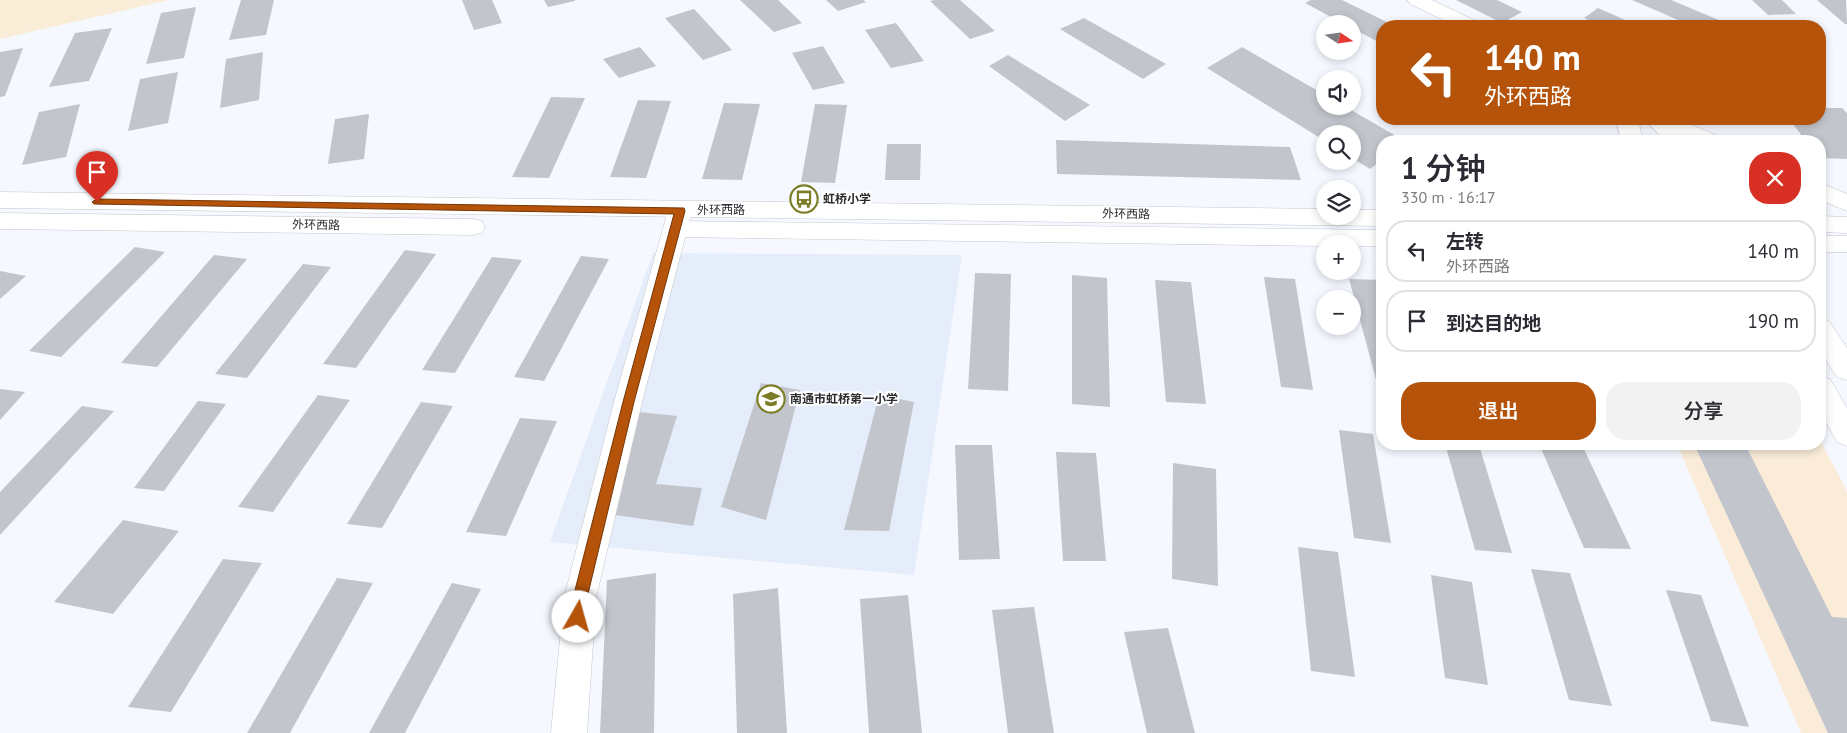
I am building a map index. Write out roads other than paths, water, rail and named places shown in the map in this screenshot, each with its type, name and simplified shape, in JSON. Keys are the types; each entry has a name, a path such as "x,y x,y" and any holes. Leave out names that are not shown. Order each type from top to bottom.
{"main road":[{"path":"1417,0 1459,20"},
{"path":"1635,125 1647,135"},
{"path":"1661,125 1672,135"},
{"path":"1674,125 1696,135"},
{"path":"1826,194 1847,203"},
{"name":"外环西路","path":"0,200 1376,238"},
{"name":"外环西路","path":"0,221 678,220 809,210 1376,218"},
{"path":"569,733 580,598 628,402 678,220"},
{"path":"1826,224 1847,225"},
{"path":"1826,244 1847,244"},
{"path":"1826,337 1847,370"},
{"path":"1826,397 1847,434"}],"place":[{"name":"虹桥小学","path":"804,199"},
{"name":"南通市虹桥第一小学","path":"771,399"}]}
